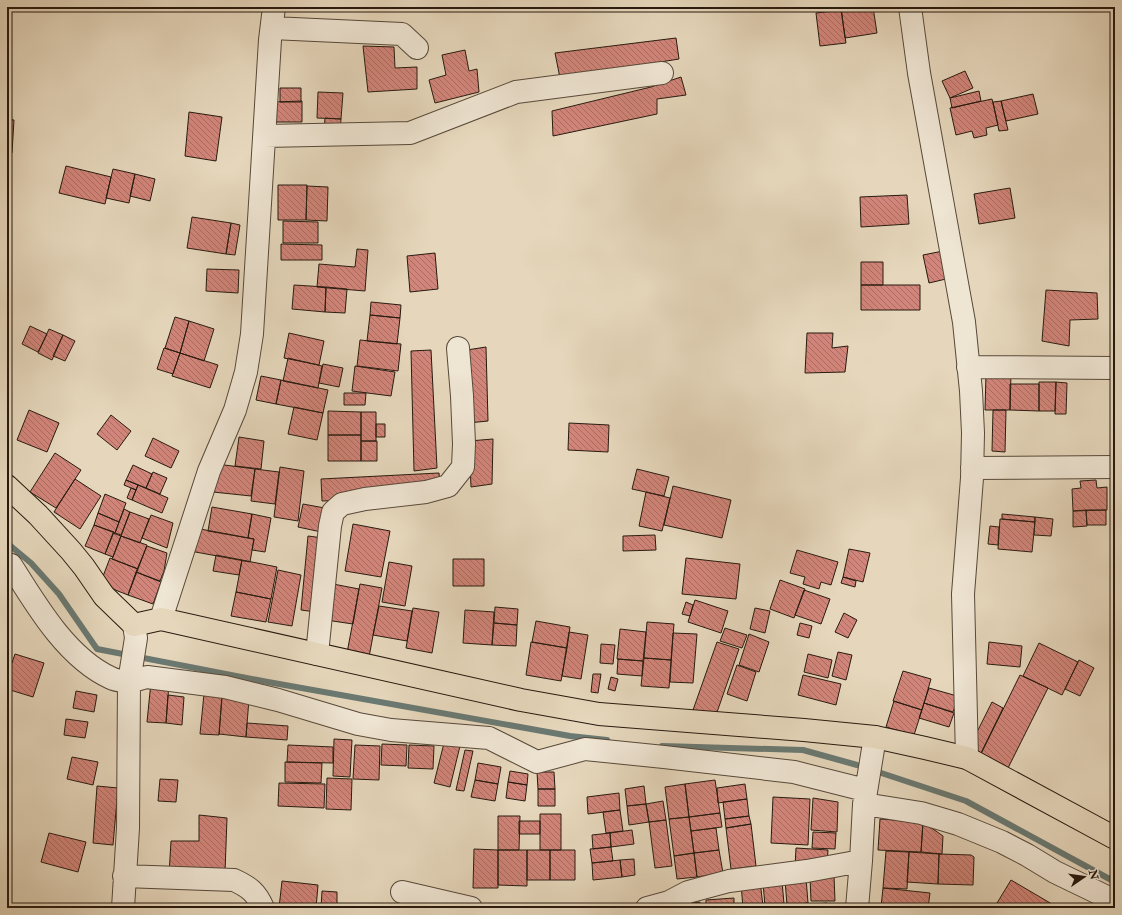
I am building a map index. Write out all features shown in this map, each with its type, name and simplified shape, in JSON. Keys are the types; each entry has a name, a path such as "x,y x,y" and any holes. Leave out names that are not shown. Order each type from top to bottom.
{"main road":[{"path":"7,487 38,515 71,551 104,596 135,632 161,619 521,700 599,714 804,730 874,744 967,758 1115,838"}],"street":[{"path":"910,7 919,73 963,315 968,367 973,433 963,594 967,758"},
{"path":"161,619 209,471 235,410 246,372 252,334 273,18 402,34 417,48"},
{"path":"265,136 410,132 516,92 662,73"},
{"path":"317,654 330,526 333,512 342,504 365,499 426,492 448,486 463,467 464,437 458,348"},
{"path":"968,367 1115,368"},
{"path":"972,468 1115,467"},
{"path":"7,564 11,565 58,635 87,663 112,679 129,682 147,677 225,687 278,700 358,724 391,730 489,738 537,762 585,749 794,772 865,791 921,813 958,824 1002,842 1055,872 1115,901"},
{"path":"123,908 128,828 129,682 135,632"},
{"path":"857,908 865,791 874,744"},
{"path":"653,907 669,902 688,892 729,881 807,871 861,861"},
{"path":"124,876 234,880 256,894 263,908"},
{"path":"402,892 470,908"}],"building":[{"path":"841,7 873,7 877,33 845,38"},
{"path":"841,10 846,43 820,46 816,13"},
{"path":"676,38 679,59 560,78 555,53"},
{"path":"363,46 394,47 395,68 417,67 417,89 368,92"},
{"path":"465,50 469,71 477,69 479,92 435,103 429,80 446,75 442,55"},
{"path":"965,71 973,88 950,98 942,81"},
{"path":"681,77 686,95 657,99 657,114 553,136 552,111 651,87"},
{"path":"280,88 301,88 301,102 280,102"},
{"path":"979,91 981,101 952,108 950,98"},
{"path":"318,92 343,93 341,119 317,118"},
{"path":"1033,94 1038,114 1006,121 1001,101"},
{"path":"992,99 998,125 986,128 987,135 974,138 972,131 956,135 950,108"},
{"path":"302,101 302,122 275,122 275,102"},
{"path":"1001,101 1008,130 999,131 993,102"},
{"path":"189,112 222,117 216,161 185,156"},
{"path":"325,118 341,119 340,132 324,131"},
{"path":"7,119 14,120 12,153 7,153"},
{"path":"66,166 111,177 105,204 59,193"},
{"path":"113,169 135,174 129,203 106,198"},
{"path":"135,174 155,179 150,201 130,196"},
{"path":"278,185 307,185 306,220 278,220"},
{"path":"307,186 328,187 327,221 306,220"},
{"path":"1010,188 1015,218 979,224 974,194"},
{"path":"907,195 909,224 861,227 860,197"},
{"path":"192,217 231,223 226,254 187,248"},
{"path":"283,221 318,222 318,243 283,243"},
{"path":"231,223 240,225 235,255 226,254"},
{"path":"281,244 322,245 322,260 281,260"},
{"path":"357,249 368,250 365,291 317,287 319,264 355,267"},
{"path":"943,251 946,279 929,283 923,255"},
{"path":"435,253 438,289 410,292 407,256"},
{"path":"861,262 883,262 883,285 861,285"},
{"path":"207,269 239,270 238,293 206,291"},
{"path":"294,285 326,287 325,312 292,309"},
{"path":"861,285 920,285 920,310 861,310"},
{"path":"326,287 347,289 345,313 325,312"},
{"path":"1046,290 1097,293 1098,319 1070,320 1069,346 1042,341"},
{"path":"371,302 401,305 400,318 370,315"},
{"path":"370,315 400,318 397,344 367,341"},
{"path":"175,317 189,321 180,353 165,348"},
{"path":"189,321 214,329 204,361 180,353"},
{"path":"30,326 47,334 38,352 22,344"},
{"path":"49,329 63,335 52,360 38,353"},
{"path":"289,333 324,341 319,365 284,358"},
{"path":"807,333 833,333 832,348 848,346 845,372 805,373"},
{"path":"63,335 75,341 65,361 53,356"},
{"path":"360,340 401,344 398,371 357,366"},
{"path":"486,347 488,421 468,423 467,350"},
{"path":"164,348 180,353 173,374 157,369"},
{"path":"431,350 437,468 414,471 411,351"},
{"path":"180,353 218,365 210,388 172,376"},
{"path":"288,358 322,366 318,388 283,381"},
{"path":"323,364 343,368 339,387 319,383"},
{"path":"355,366 395,372 391,396 352,391"},
{"path":"986,374 1011,375 1010,410 985,410"},
{"path":"261,376 281,380 276,404 256,400"},
{"path":"281,380 328,390 323,413 276,404"},
{"path":"1039,382 1056,382 1055,411 1039,411"},
{"path":"1056,382 1067,383 1066,414 1055,414"},
{"path":"1010,384 1039,384 1039,411 1010,410"},
{"path":"344,393 366,393 365,405 344,405"},
{"path":"294,407 323,413 317,440 288,434"},
{"path":"29,410 59,423 47,452 17,440"},
{"path":"993,410 1006,410 1005,452 992,451"},
{"path":"328,411 361,412 361,435 328,435"},
{"path":"361,412 376,412 376,441 361,441"},
{"path":"111,415 131,431 117,450 97,434"},
{"path":"569,423 609,425 608,452 568,450"},
{"path":"376,424 385,424 385,437 376,437"},
{"path":"328,435 361,435 361,461 328,461"},
{"path":"239,437 264,441 261,469 235,466"},
{"path":"153,438 179,451 171,468 145,456"},
{"path":"493,439 492,484 471,487 469,441"},
{"path":"361,441 377,441 377,461 361,461"},
{"path":"55,453 81,470 56,508 30,492"},
{"path":"217,464 255,469 251,496 213,492"},
{"path":"133,465 152,474 146,488 126,480"},
{"path":"280,467 304,471 298,521 274,517"},
{"path":"255,469 279,472 275,504 251,501"},
{"path":"637,469 669,477 664,496 632,489"},
{"path":"153,472 167,478 160,494 146,488"},
{"path":"439,473 441,496 322,501 321,479"},
{"path":"75,479 101,496 80,529 54,512"},
{"path":"126,480 138,485 136,490 124,485"},
{"path":"1096,480 1097,488 1107,487 1107,510 1073,511 1072,489 1081,488 1080,481"},
{"path":"138,485 168,498 162,513 132,500"},
{"path":"673,486 731,500 722,538 664,525"},
{"path":"131,488 136,490 132,500 127,498"},
{"path":"646,492 670,498 662,531 639,526"},
{"path":"105,494 126,503 119,522 98,513"},
{"path":"303,504 330,509 326,533 298,527"},
{"path":"212,507 252,514 248,538 208,531"},
{"path":"124,509 130,512 121,535 115,533"},
{"path":"1086,510 1106,510 1106,525 1087,525"},
{"path":"1086,510 1087,526 1073,527 1073,511"},
{"path":"130,512 149,519 140,543 121,536"},
{"path":"98,513 119,522 115,533 94,525"},
{"path":"252,514 271,518 265,552 252,550 254,539 248,538"},
{"path":"1002,514 1035,517 1035,522 1002,519"},
{"path":"151,515 173,523 167,548 142,538"},
{"path":"1035,517 1053,519 1051,536 1034,535"},
{"path":"1000,519 1035,522 1032,552 998,549"},
{"path":"353,524 390,531 381,577 345,571"},
{"path":"94,525 114,532 105,554 85,546"},
{"path":"990,526 999,527 998,545 988,544"},
{"path":"195,528 254,539 250,562 190,551"},
{"path":"113,533 121,536 113,557 105,554"},
{"path":"655,535 656,550 623,551 623,536"},
{"path":"121,536 147,545 138,569 112,559"},
{"path":"308,536 323,538 316,612 301,610"},
{"path":"147,546 167,553 164,571 160,581 136,572"},
{"path":"849,549 870,553 863,582 843,577"},
{"path":"797,550 838,562 831,585 821,582 819,589 803,584 805,577 790,573"},
{"path":"216,555 242,560 239,575 213,571"},
{"path":"110,558 138,569 128,595 100,584"},
{"path":"686,558 740,564 736,599 682,594"},
{"path":"453,559 484,559 484,586 453,586"},
{"path":"242,560 277,567 271,599 236,592"},
{"path":"389,562 412,566 405,606 382,602"},
{"path":"278,570 301,575 292,626 268,622"},
{"path":"136,572 161,582 153,604 128,595"},
{"path":"843,577 856,581 855,587 841,583"},
{"path":"780,580 805,589 794,618 770,609"},
{"path":"333,584 359,589 353,624 326,620"},
{"path":"360,584 382,588 369,657 347,653"},
{"path":"804,590 830,599 821,624 795,615"},
{"path":"236,592 271,599 266,622 231,616"},
{"path":"695,600 728,611 721,633 688,622"},
{"path":"686,602 693,605 690,616 682,614"},
{"path":"379,606 412,611 407,641 373,635"},
{"path":"495,607 518,609 517,625 494,623"},
{"path":"413,608 439,612 432,653 406,648"},
{"path":"755,608 770,611 765,633 750,629"},
{"path":"465,610 494,612 492,645 463,643"},
{"path":"844,613 857,620 848,638 835,632"},
{"path":"536,621 570,627 567,648 532,642"},
{"path":"647,622 674,624 671,660 644,658"},
{"path":"494,623 517,625 516,646 492,645"},
{"path":"800,623 812,626 809,638 797,635"},
{"path":"725,628 747,635 742,648 720,641"},
{"path":"620,629 646,632 643,661 617,659"},
{"path":"569,632 588,635 581,679 562,676"},
{"path":"673,633 697,634 693,683 670,682"},
{"path":"749,634 769,642 759,672 739,665"},
{"path":"531,642 567,648 561,681 526,675"},
{"path":"717,642 739,649 715,718 693,710"},
{"path":"989,642 1022,646 1020,667 987,664"},
{"path":"1039,643 1078,662 1062,695 1023,676"},
{"path":"601,644 615,645 613,664 600,663"},
{"path":"838,652 852,655 846,680 832,676"},
{"path":"15,654 44,663 33,697 7,689 7,677"},
{"path":"808,654 832,660 828,678 804,672"},
{"path":"644,658 671,660 669,688 641,686"},
{"path":"618,659 643,661 642,676 617,674"},
{"path":"1079,660 1094,668 1080,696 1065,689"},
{"path":"737,665 756,672 747,701 727,694"},
{"path":"903,671 931,679 922,710 893,701"},
{"path":"593,674 601,674 598,693 591,692"},
{"path":"803,675 841,684 836,705 798,695"},
{"path":"1020,675 1048,688 1006,772 979,758"},
{"path":"611,677 618,679 615,691 608,689"},
{"path":"151,682 169,683 166,723 147,722"},
{"path":"929,688 957,696 953,712 924,703"},
{"path":"76,691 97,695 94,712 73,708"},
{"path":"204,694 222,696 219,735 200,734"},
{"path":"168,695 184,697 182,725 166,723"},
{"path":"222,696 249,699 246,737 219,734"},
{"path":"894,701 922,710 914,735 886,727"},
{"path":"992,702 1003,708 980,755 971,750 973,740"},
{"path":"924,703 954,713 949,727 919,718"},
{"path":"66,719 88,722 85,738 64,735"},
{"path":"247,723 288,726 287,740 246,737"},
{"path":"334,739 352,740 350,777 333,776"},
{"path":"445,739 461,742 450,787 434,783"},
{"path":"382,744 407,745 406,766 381,765"},
{"path":"288,745 333,747 333,763 287,762"},
{"path":"355,745 380,746 379,780 353,779"},
{"path":"409,745 434,746 433,769 408,768"},
{"path":"465,750 473,751 464,791 456,790"},
{"path":"72,757 98,762 93,785 67,779"},
{"path":"285,762 322,763 321,783 285,782"},
{"path":"478,763 501,767 498,784 475,780"},
{"path":"510,771 528,774 527,785 508,782"},
{"path":"537,772 554,772 555,789 538,789"},
{"path":"327,778 352,779 351,810 326,809"},
{"path":"160,779 178,780 176,802 158,801"},
{"path":"475,780 498,784 495,801 471,797"},
{"path":"715,780 720,813 689,817 685,784"},
{"path":"508,782 527,785 525,801 506,798"},
{"path":"279,783 325,784 324,808 278,806"},
{"path":"685,784 689,817 669,819 665,787"},
{"path":"745,784 747,799 718,803 717,788"},
{"path":"97,786 118,788 113,845 93,843"},
{"path":"644,786 646,804 627,806 625,789"},
{"path":"538,789 555,789 555,806 538,806"},
{"path":"619,793 620,810 588,814 587,797"},
{"path":"773,797 810,799 808,845 771,843"},
{"path":"813,798 838,802 837,832 811,830"},
{"path":"747,799 749,816 725,819 723,802"},
{"path":"663,801 666,820 649,822 646,804"},
{"path":"646,804 649,822 629,825 627,806"},
{"path":"620,810 623,831 606,833 603,812"},
{"path":"720,813 722,827 691,831 689,817"},
{"path":"540,814 561,814 561,850 540,850"},
{"path":"199,815 227,818 225,872 169,875 171,841 199,841"},
{"path":"498,816 520,816 519,850 498,850"},
{"path":"749,816 751,824 726,828 725,819"},
{"path":"689,817 694,853 674,856 669,819"},
{"path":"880,819 923,822 921,852 878,850"},
{"path":"666,820 672,866 655,868 649,822"},
{"path":"519,821 540,821 540,834 519,834"},
{"path":"923,822 943,836 942,854 921,852"},
{"path":"751,824 756,866 731,869 726,828"},
{"path":"716,828 719,850 694,853 691,831"},
{"path":"632,830 634,844 611,847 610,833"},
{"path":"813,832 836,833 835,849 812,848"},
{"path":"49,833 86,842 78,872 41,862"},
{"path":"610,833 611,847 593,849 592,835"},
{"path":"611,847 613,861 592,863 590,849"},
{"path":"796,848 828,850 827,864 795,867"},
{"path":"474,849 498,850 498,888 473,888"},
{"path":"498,850 527,850 527,886 498,885"},
{"path":"527,850 550,850 550,880 527,880"},
{"path":"550,850 575,850 575,880 550,880"},
{"path":"719,850 723,873 697,877 694,853"},
{"path":"886,851 909,852 907,889 883,888"},
{"path":"909,852 939,854 938,884 907,882"},
{"path":"694,853 697,877 677,879 674,856"},
{"path":"939,854 971,855 974,857 973,885 938,884"},
{"path":"634,859 635,875 622,877 620,860"},
{"path":"620,860 622,877 593,880 592,863"},
{"path":"834,876 835,901 811,901 810,877"},
{"path":"806,878 808,903 787,905 785,880"},
{"path":"1011,880 1057,907 994,908"},
{"path":"282,881 318,885 316,908 279,908"},
{"path":"760,881 763,906 743,908 741,884"},
{"path":"782,881 784,904 765,906 763,883"},
{"path":"883,888 930,893 928,908 881,907"},
{"path":"322,891 337,892 337,908 321,908"},
{"path":"734,898 734,908 706,908 706,900"},
{"path":"700,902 700,908 681,908 681,904"},
{"path":"827,903 828,908 792,908 792,906"}],"waterway":[{"path":"7,543 31,563 59,594 97,649 268,682 570,736 607,740"},
{"path":"662,746 803,750 857,765 966,801 1115,882"}]}
